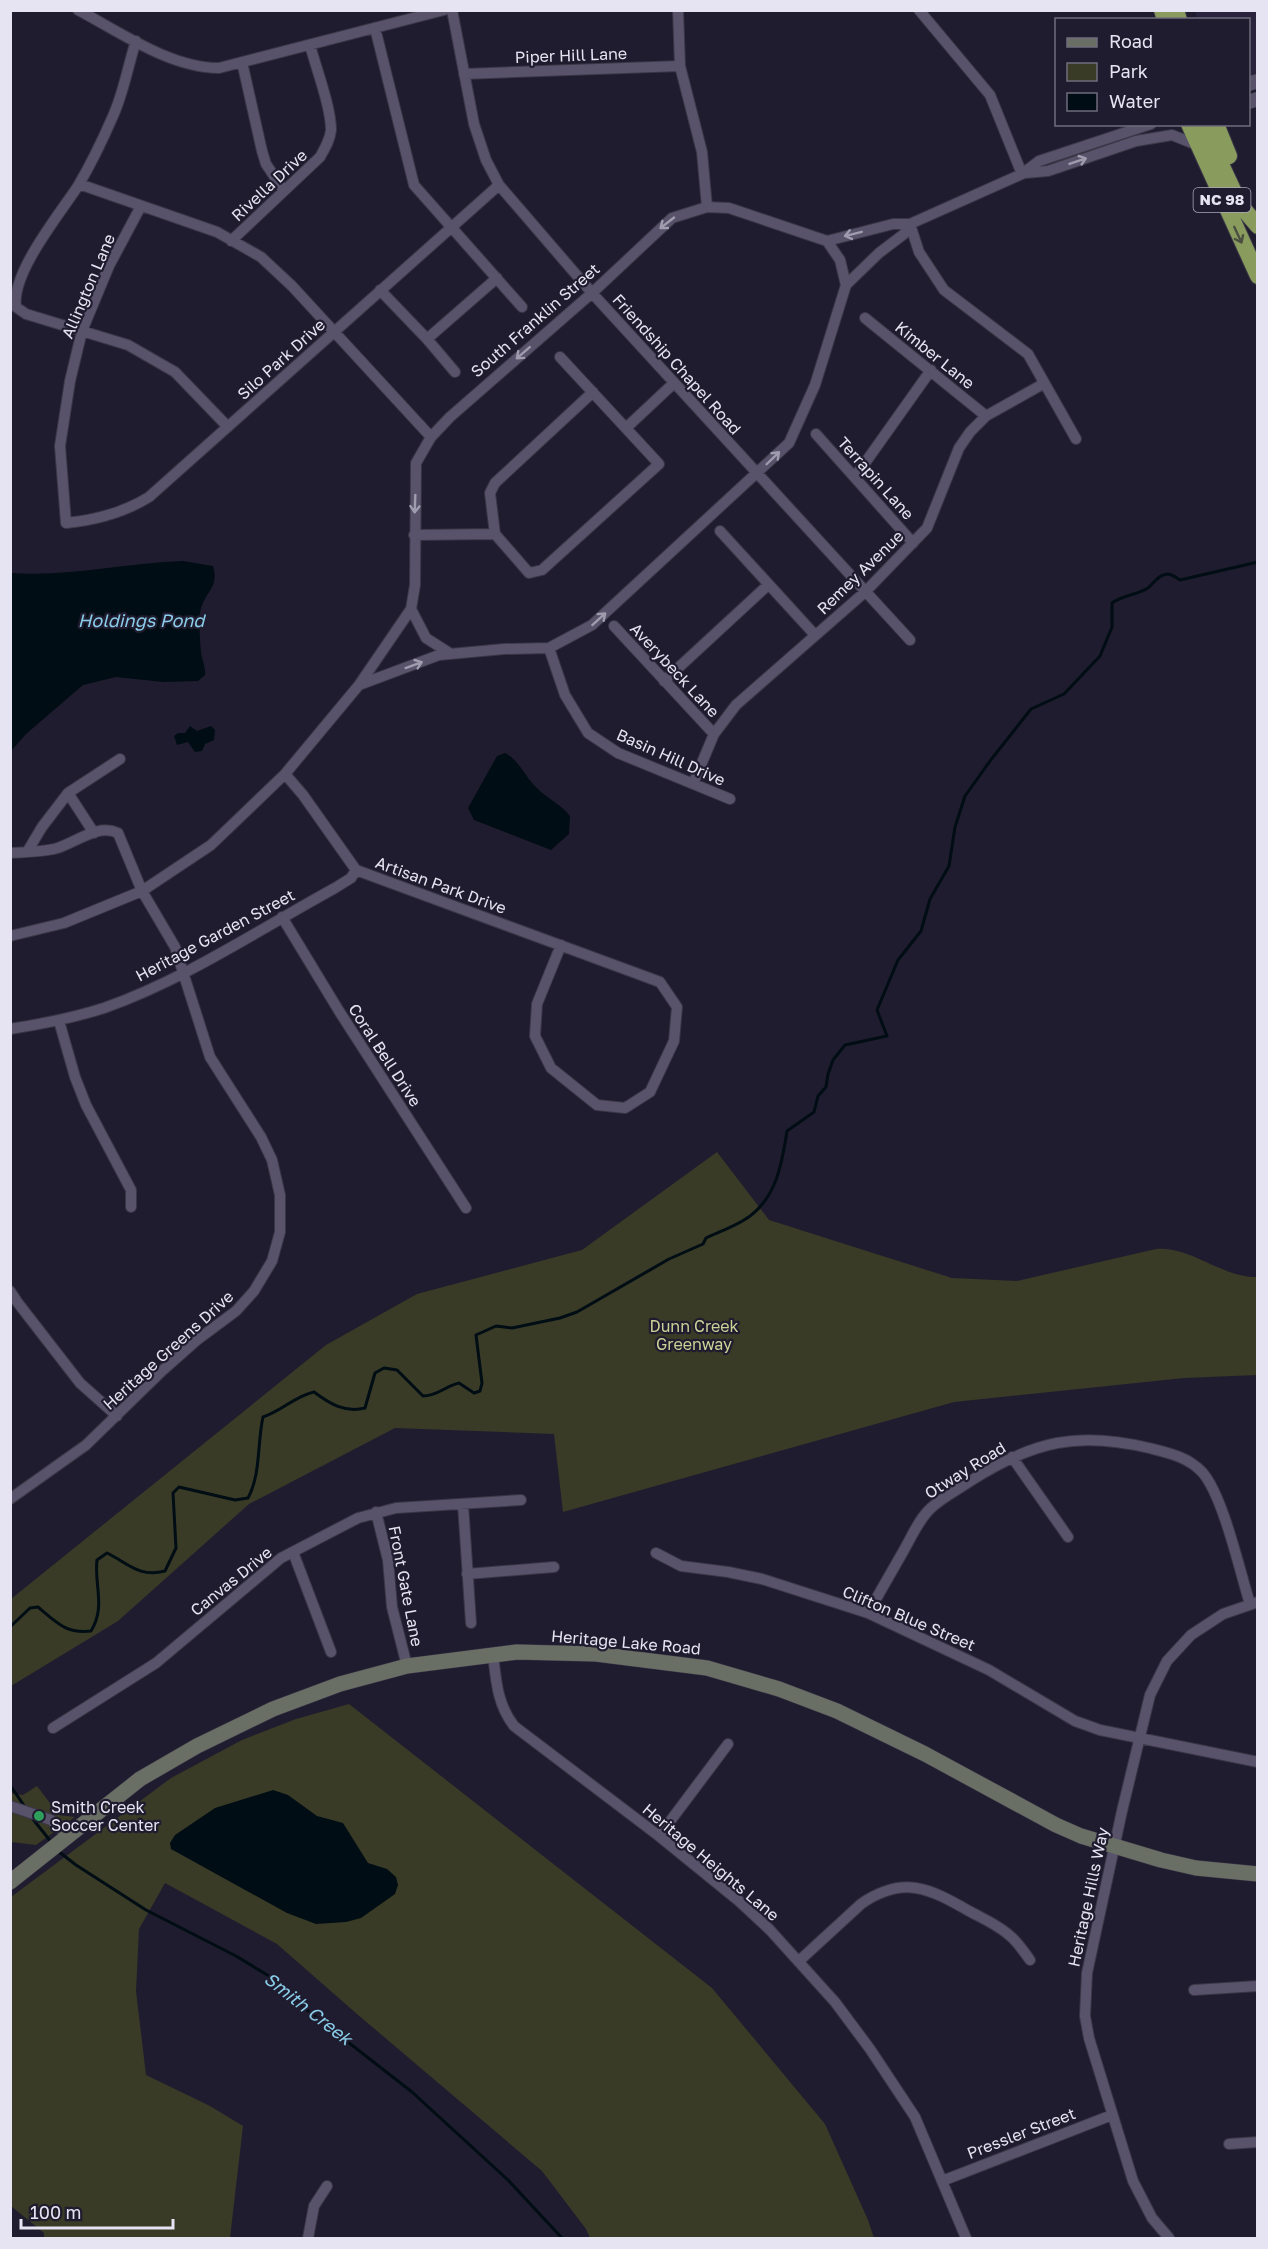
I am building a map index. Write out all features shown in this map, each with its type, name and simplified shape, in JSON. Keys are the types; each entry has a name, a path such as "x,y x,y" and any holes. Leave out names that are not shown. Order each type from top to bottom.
{"highway":[{"name":"NC 98","path":"1190,126 1257,276"},
{"path":"1199,126 1211,142 1240,205 1257,225"},
{"name":"NC 98","path":"1217,126 1257,225"}],"main road":[{"name":"Heritage Lake Road","path":"10,1882 140,1779 197,1746 273,1708 340,1683 407,1666 517,1652 596,1654 707,1668 779,1689 837,1711 925,1754 1056,1825 1114,1847 1161,1860 1196,1868 1257,1874"}],"street":[{"path":"78,10 172,60 202,68 219,68 444,10"},
{"name":"Friendship Chapel Road","path":"452,10 477,133 486,160 499,185 592,293 910,640"},
{"path":"678,10 680,66 702,152 707,207"},
{"path":"919,10 990,95 1022,174"},
{"path":"375,28 414,185 522,307"},
{"path":"136,40 114,114 79,184 23,274 15,296 16,307 26,314 128,345 175,372 228,427"},
{"name":"Rivella Drive","path":"231,241 320,157 328,142 331,129 328,111 310,45"},
{"path":"242,62 266,164 284,191"},
{"name":"Piper Hill Lane","path":"464,74 680,66"},
{"name":"South Franklin Street","path":"10,936 64,923 142,891 211,845 285,774 359,685 411,609 415,585 416,463 431,437 450,417 592,293 672,218 707,207 729,208 828,241 893,224 910,224 1022,174 1039,161 1145,126"},
{"name":"South Franklin Street","path":"1022,174 1048,171 1136,141 1172,135 1197,145"},
{"path":"79,184 217,232 261,257 292,286 431,437"},
{"name":"Silo Park Drive","path":"66,524 128,510 149,497 499,185"},
{"name":"Allington Lane","path":"66,524 60,446 70,381 82,331 110,266 141,206"},
{"path":"910,224 919,252 944,290 1028,354 1076,439"},
{"name":"South Franklin Street","path":"359,685 440,655 504,649 549,648 592,626 789,443 815,385 846,285 879,253 904,234 910,224"},
{"path":"828,241 840,260 846,285"},
{"path":"427,339 497,278"},
{"path":"380,290 455,372"},
{"name":"Kimber Lane","path":"865,318 986,416"},
{"path":"560,357 593,392 659,464 542,570 530,573 495,534 490,493 495,483 593,392"},
{"path":"855,477 931,370"},
{"path":"626,428 674,383"},
{"name":"Remey Avenue","path":"693,784 714,734 736,705 865,592 927,528 958,447 970,432 986,416 1043,384"},
{"name":"Terrapin Lane","path":"816,434 914,543"},
{"path":"720,531 816,635"},
{"path":"414,535 495,534"},
{"path":"664,681 768,585"},
{"path":"411,609 426,638 451,654"},
{"name":"Averybeck Lane","path":"614,626 714,734"},
{"name":"Basin Hill Drive","path":"549,648 565,695 588,733 618,753 730,799"},
{"path":"27,852 42,827 68,793 120,759"},
{"name":"Artisan Park Drive","path":"285,774 303,795 356,870 561,945 660,982 677,1007 674,1041 650,1092 625,1108 597,1105 551,1068 535,1036 537,1004 561,945"},
{"path":"10,853 56,849 93,833 68,793"},
{"name":"Heritage Greens Drive","path":"10,1500 86,1445 163,1370 197,1340 236,1311 254,1291 272,1261 280,1232 280,1195 272,1160 261,1137 210,1057 175,947 142,891 118,833 109,829 93,833"},
{"name":"Heritage Garden Street","path":"10,1029 59,1021 105,1007 183,973 351,878 356,870"},
{"name":"Coral Bell Drive","path":"282,917 333,1002 466,1208"},
{"path":"59,1021 75,1077 86,1105 131,1190 130,1207"},
{"path":"10,1290 80,1383 117,1416"},
{"name":"Otway Road","path":"868,1613 925,1515 943,1499 1012,1457 1061,1441 1099,1439 1176,1455 1202,1472 1212,1486 1254,1603"},
{"path":"1012,1457 1068,1537"},
{"name":"Canvas Drive","path":"53,1728 156,1663 269,1567 358,1518 396,1508 521,1500"},
{"path":"462,1504 471,1623"},
{"name":"Front Gate Lane","path":"376,1512 388,1560 392,1607 407,1666"},
{"path":"293,1552 331,1652"},
{"name":"Clifton Blue Street","path":"656,1553 681,1566 762,1579 868,1613 989,1670 1075,1721 1100,1730 1257,1762"},
{"path":"467,1574 554,1567"},
{"name":"Heritage Hills Way","path":"1169,2238 1152,2217 1133,2181 1112,2115 1089,2038 1085,2016 1087,1973 1139,1738 1154,1686 1167,1661 1205,1624 1223,1614 1254,1603"},
{"name":"Heritage Heights Lane","path":"493,1654 497,1691 507,1717 514,1726 659,1836 739,1901 770,1930 835,2002 902,2095 919,2124 966,2238"},
{"path":"659,1836 728,1744"},
{"path":"10,1806 51,1820 68,1836"},
{"path":"799,1961 871,1897 895,1888 910,1887 938,1893 1009,1934 1030,1960"},
{"path":"1194,1990 1257,1986"},
{"name":"Pressler Street","path":"942,2181 1112,2115"},
{"path":"1229,2144 1257,2142"},
{"path":"308,2238 314,2206 327,2186"}],"shaded area":[{"path":"1195,11 1257,11 1257,73 1250,76 1250,18 1198,18"}],"green space":[{"name":"Dunn Creek Greenway","path":"717,1152 769,1220 952,1278 1017,1281 1156,1249 1182,1252 1231,1273 1257,1277 1257,1375 1184,1378 954,1402 563,1512 554,1434 395,1428 249,1504 118,1621 11,1686 11,1599 326,1345 417,1294 582,1250"},
{"path":"349,1704 712,1988 825,2124 874,2238 590,2238 586,2229 542,2171 277,1944 165,1883 139,1929 136,1991 146,2075 210,2106 243,2126 230,2238 44,2238 44,2233 11,2206 11,1897 171,1778 242,1740 296,1719"},
{"name":"Smith Creek Soccer Center","path":"37,1786 59,1815 75,1817 36,1845 11,1842 10,1790 13,1794 23,1795"}],"water":[{"name":"Holdings Pond","path":"183,561 213,566 215,574 213,585 204,600 200,614 201,652 205,675 198,681 163,682 116,677 83,685 26,734 11,751 11,573 54,573"},
{"path":"190,726 197,731 211,726 215,730 214,740 205,744 202,751 195,752 188,742 177,745 174,736 178,733 185,733"},
{"path":"505,753 517,763 538,789 570,816 569,834 551,850 474,820 468,808 497,756"},
{"path":"273,1790 288,1795 317,1816 343,1823 368,1863 387,1869 396,1877 398,1885 395,1894 361,1918 346,1922 316,1924 287,1913 171,1849 170,1843 175,1835 215,1808"}],"waterway":[{"path":"10,1627 30,1608 38,1607 68,1629 91,1631 99,1605 97,1560 107,1553 141,1571 148,1573 165,1571 176,1548 173,1493 179,1487 235,1500 248,1498 257,1469 263,1417 314,1392 344,1408 365,1408 375,1373 384,1368 397,1370 423,1396 459,1383 474,1393 480,1391 482,1383 476,1335 496,1326 512,1328 577,1312 669,1259 703,1244 706,1238 740,1223 755,1212 764,1203 776,1181 787,1131 814,1112 818,1096 826,1087 833,1060 845,1045 887,1036 877,1010 898,960 921,931 930,899 949,866 955,827 965,796 1031,709 1064,694 1100,656 1112,627 1112,603 1148,588 1167,574 1180,580 1258,562"},
{"name":"Smith Creek","path":"10,1785 25,1807"},
{"name":"Smith Creek","path":"32,1818 52,1843"},
{"name":"Smith Creek","path":"58,1851 146,1910 236,1956 269,1976 289,1996 412,2092 508,2180 562,2238"}],"place":[{"name":"Smith Creek Soccer Center","path":"39,1816"}]}
